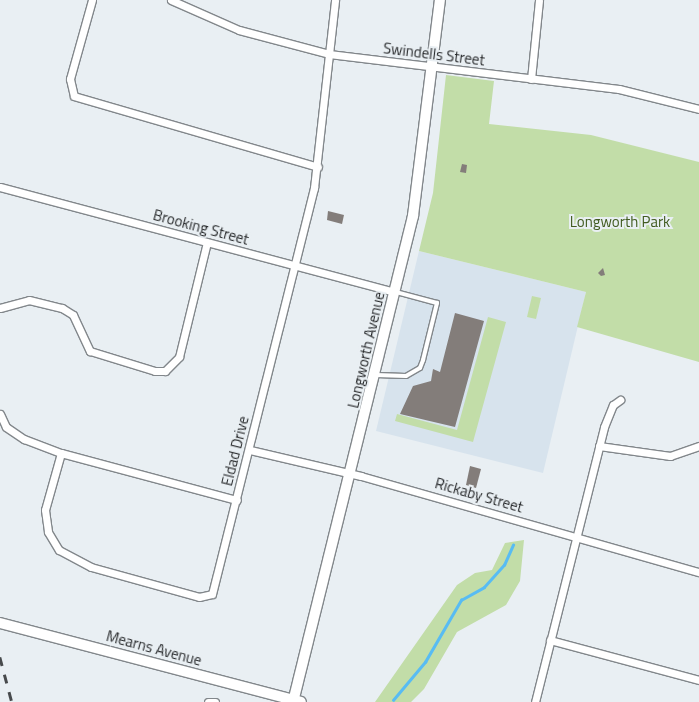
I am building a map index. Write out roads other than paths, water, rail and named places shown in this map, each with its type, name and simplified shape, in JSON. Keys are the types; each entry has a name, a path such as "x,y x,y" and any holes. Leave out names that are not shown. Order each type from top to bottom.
{"street":[{"path":"92,0 70,79 69,87 74,96 318,167"},
{"name":"Swindells Street","path":"172,0 239,30 329,54 432,69 619,89 699,108"},
{"name":"Eldad Drive","path":"61,452 45,510 48,532 59,550 90,568 199,598 212,594 216,585 250,450 318,167 335,0"},
{"name":"Longworth Avenue","path":"296,701 376,375 421,177 440,0"},
{"path":"531,79 539,0"},
{"name":"Brooking Street","path":"0,187 294,267 394,292"},
{"path":"0,308 29,300 62,308 72,315 84,342 94,354 154,372 165,371 179,357 207,242"},
{"path":"535,702 599,446 613,405 620,400"},
{"path":"0,414 6,427 24,439 61,452 237,500"},
{"path":"599,446 670,456 699,446"},
{"name":"Rickaby Street","path":"250,450 352,474 699,572"},
{"name":"Mearns Avenue","path":"0,623 296,701"},
{"path":"550,640 699,680"},
{"path":"208,702 216,702"}],"lane":[{"path":"376,375 406,376 420,368 436,302 394,292"}],"waterway":[{"path":"393,700 425,662 461,600 484,587 504,565 513,545"}],"railway":[{"path":"0,657 12,702"}],"park label":[{"name":"Longworth Park","path":"620,222"}]}
